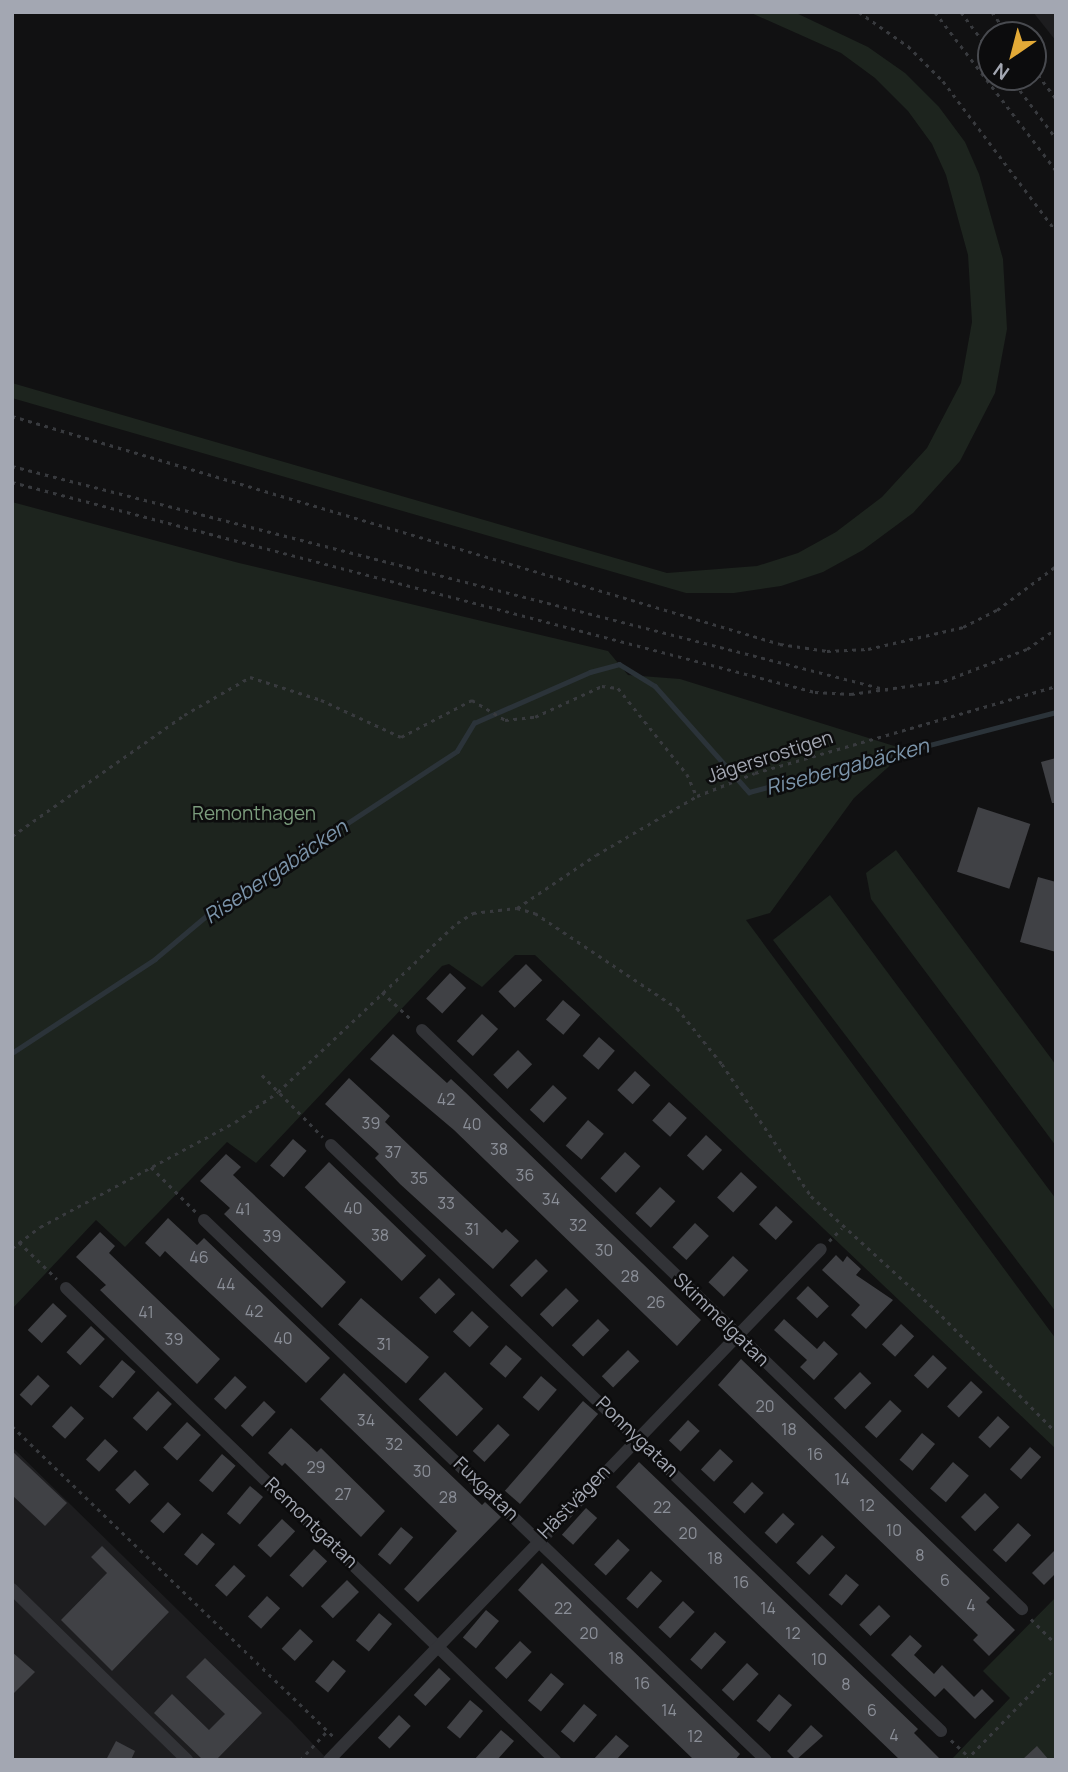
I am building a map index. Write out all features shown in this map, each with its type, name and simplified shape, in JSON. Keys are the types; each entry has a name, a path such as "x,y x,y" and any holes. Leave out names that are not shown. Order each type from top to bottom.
{"street":[{"name":"Skimmelgatan","path":"422,1030 1022,1609"},
{"name":"Ponnygatan","path":"331,1145 638,1437 941,1731"},
{"name":"Fuxgatan","path":"204,1220 766,1760"},
{"name":"Hästvägen","path":"330,1759 821,1249"},
{"name":"Remontgatan","path":"66,1288 555,1760"},
{"path":"12,1589 187,1760"}],"path":[{"path":"859,12 908,46 943,81 1056,232"},
{"path":"935,12 1056,170"},
{"path":"961,12 977,33"},
{"path":"1021,91 1056,138"},
{"path":"12,416 792,646 868,649 963,627 997,610 1056,566"},
{"path":"12,466 892,691"},
{"path":"12,482 725,671 815,692 892,691 944,681 1027,649 1056,629"},
{"path":"12,836 184,715 250,677 321,701 401,737 472,701 489,708 505,720 535,717 602,686 618,688 680,764 697,796"},
{"name":"Jägersrostigen","path":"517,908 631,833 697,796 755,773 1056,686"},
{"path":"12,1248 235,1122 278,1092 457,923 473,913 517,908 557,927 677,1008 722,1064 811,1196 842,1228 936,1310 1056,1432"},
{"path":"382,992 422,1030"},
{"path":"262,1075 331,1145"},
{"path":"152,1167 204,1220"},
{"path":"821,1249 842,1228"},
{"path":"19,1242 66,1288"},
{"path":"12,1426 343,1746"},
{"path":"1022,1609 1056,1644"},
{"path":"941,1731 967,1759 1056,1667"},
{"path":"300,1760 328,1730"}],"shaded area":[{"path":"1033,12 1056,12 1056,41 1047,30 1047,21 1040,21"},
{"path":"12,1447 292,1722 328,1760 12,1760"}],"green space":[{"path":"749,12 794,12 868,47 905,73 939,107 965,142 979,174 1003,259 1007,329 995,393 960,461 913,513 863,550 823,572 781,586 734,593 686,593 12,398 12,383 667,573 757,566 798,553 836,532 882,497 927,448 961,383 972,322 968,255 946,175 932,144 908,111 875,78 841,53"},
{"name":"Remonthagen","path":"12,502 239,563 608,651 628,675 680,679 907,750 854,798 770,913 746,920 1056,1339 1056,1449 535,955 515,955 482,987 449,964 442,966 256,1163 227,1142 125,1247 96,1220 12,1309"},
{"path":"896,850 1056,1065 1056,1146 871,899 866,873"},
{"path":"830,895 1056,1199 1056,1312 773,940"},
{"path":"1056,1597 1056,1760 951,1760 1010,1698 983,1671"}],"building":[{"path":"1056,758 1056,803 1052,803 1041,762"},
{"path":"978,807 1030,824 1009,889 957,872"},
{"path":"1038,877 1056,882 1056,952 1020,942"},
{"path":"526,964 542,980 515,1008 498,992"},
{"path":"450,973 466,988 442,1014 426,999"},
{"path":"563,1000 580,1015 563,1035 546,1020"},
{"path":"482,1014 498,1029 473,1056 457,1041"},
{"path":"393,1034 447,1083 451,1079 701,1320 677,1346 454,1130 370,1059"},
{"path":"599,1037 615,1051 598,1070 583,1056"},
{"path":"518,1050 532,1064 507,1089 493,1075"},
{"path":"635,1071 650,1085 633,1104 617,1090"},
{"path":"349,1078 390,1116 385,1122 411,1147 502,1233 506,1229 519,1241 493,1269 400,1184 375,1158 379,1154 325,1104"},
{"path":"553,1085 567,1098 544,1123 530,1110"},
{"path":"669,1102 687,1118 670,1137 652,1121"},
{"path":"588,1120 604,1134 582,1159 566,1146"},
{"path":"706,1135 722,1150 703,1170 687,1155"},
{"path":"293,1139 307,1151 284,1177 270,1165"},
{"path":"625,1152 640,1166 616,1193 600,1178"},
{"path":"226,1154 241,1167 233,1175 346,1282 322,1308 224,1214 230,1208 200,1181"},
{"path":"329,1162 426,1256 402,1281 305,1187"},
{"path":"741,1172 757,1187 733,1213 717,1198"},
{"path":"660,1187 675,1201 651,1228 635,1213"},
{"path":"776,1206 793,1222 776,1240 759,1224"},
{"path":"168,1218 197,1245 204,1238 330,1358 306,1383 165,1251 160,1257 145,1243"},
{"path":"695,1223 709,1236 686,1260 672,1247"},
{"path":"100,1232 115,1246 109,1253 220,1359 197,1384 100,1290 106,1285 76,1257"},
{"path":"836,1255 843,1262 847,1256 861,1269 856,1275 893,1300 866,1329 851,1315 860,1305 822,1270"},
{"path":"733,1256 748,1270 724,1297 708,1282"},
{"path":"536,1259 548,1271 522,1297 510,1285"},
{"path":"439,1278 455,1294 435,1314 419,1298"},
{"path":"808,1286 829,1306 817,1318 796,1298"},
{"path":"566,1288 579,1301 553,1327 540,1314"},
{"path":"361,1298 429,1357 406,1383 338,1324"},
{"path":"53,1303 67,1316 42,1343 28,1330"},
{"path":"472,1311 489,1327 470,1347 453,1331"},
{"path":"598,1319 609,1330 583,1356 572,1345"},
{"path":"784,1319 817,1349 824,1341 838,1354 814,1380 800,1367 807,1360 774,1330"},
{"path":"901,1324 914,1336 895,1357 882,1344"},
{"path":"91,1326 105,1339 80,1365 66,1352"},
{"path":"506,1345 522,1359 505,1378 490,1364"},
{"path":"628,1350 639,1361 613,1387 602,1376"},
{"path":"933,1355 947,1368 928,1388 914,1375"},
{"path":"741,1359 990,1598 986,1602 1015,1630 989,1656 973,1640 978,1635 718,1385"},
{"path":"122,1360 136,1372 113,1398 99,1386"},
{"path":"445,1372 483,1409 457,1436 419,1399"},
{"path":"860,1372 871,1383 845,1409 834,1398"},
{"path":"344,1373 482,1505 485,1502 501,1517 418,1602 404,1589 457,1531 320,1399"},
{"path":"38,1375 50,1386 31,1406 20,1395"},
{"path":"235,1376 247,1387 226,1410 214,1399"},
{"path":"541,1376 557,1390 538,1411 523,1397"},
{"path":"971,1381 983,1392 959,1418 947,1407"},
{"path":"158,1391 172,1404 147,1431 133,1418"},
{"path":"890,1400 902,1411 876,1438 865,1427"},
{"path":"264,1401 276,1412 253,1437 241,1426"},
{"path":"583,1401 598,1414 520,1504 505,1491"},
{"path":"71,1406 84,1418 65,1439 52,1426"},
{"path":"998,1416 1010,1427 990,1448 978,1437"},
{"path":"688,1420 700,1431 681,1451 669,1440"},
{"path":"187,1422 201,1435 177,1461 163,1448"},
{"path":"498,1424 510,1435 484,1462 473,1451"},
{"path":"291,1428 317,1452 321,1448 385,1511 361,1537 285,1463 282,1466 268,1453"},
{"path":"922,1433 935,1444 913,1471 900,1460"},
{"path":"105,1439 118,1451 99,1472 86,1459"},
{"path":"1030,1447 1041,1457 1021,1479 1010,1469"},
{"path":"720,1449 733,1461 714,1482 701,1469"},
{"path":"12,1451 67,1503 45,1526 12,1495"},
{"path":"222,1454 236,1466 213,1492 199,1480"},
{"path":"639,1462 918,1729 914,1733 941,1760 900,1760 616,1487"},
{"path":"953,1462 969,1476 946,1502 930,1488"},
{"path":"135,1470 149,1484 129,1504 115,1490"},
{"path":"752,1482 764,1493 745,1513 733,1502"},
{"path":"250,1486 263,1497 240,1525 227,1514"},
{"path":"985,1493 999,1507 975,1531 961,1517"},
{"path":"168,1502 181,1514 163,1533 150,1521"},
{"path":"586,1508 597,1518 573,1545 562,1535"},
{"path":"783,1513 795,1524 776,1544 765,1533"},
{"path":"282,1519 295,1531 271,1558 257,1545"},
{"path":"1018,1523 1031,1535 1006,1562 993,1550"},
{"path":"401,1527 413,1537 390,1565 378,1555"},
{"path":"202,1533 215,1544 197,1565 184,1554"},
{"path":"822,1535 835,1547 809,1575 796,1563"},
{"path":"618,1539 630,1550 606,1576 594,1565"},
{"path":"102,1546 169,1612 112,1671 61,1620 107,1573 91,1557"},
{"path":"314,1549 327,1561 303,1588 289,1575"},
{"path":"1056,1549 1056,1573 1044,1585 1032,1573"},
{"path":"542,1563 740,1754 735,1760 694,1760 518,1590"},
{"path":"234,1565 246,1576 227,1596 215,1585"},
{"path":"651,1571 662,1581 637,1609 626,1598"},
{"path":"846,1574 859,1585 842,1606 829,1595"},
{"path":"347,1580 359,1592 333,1618 321,1606"},
{"path":"267,1596 280,1608 261,1629 248,1616"},
{"path":"683,1601 695,1612 670,1638 658,1627"},
{"path":"879,1605 890,1616 871,1636 859,1625"},
{"path":"486,1610 499,1621 476,1649 463,1638"},
{"path":"379,1613 392,1624 369,1652 356,1641"},
{"path":"300,1629 313,1641 295,1661 282,1649"},
{"path":"715,1632 726,1642 701,1670 690,1659"},
{"path":"910,1635 922,1646 914,1655 934,1674 942,1665 974,1697 982,1689 994,1701 975,1719 944,1688 935,1697 891,1655"},
{"path":"520,1641 532,1652 506,1679 495,1668"},
{"path":"12,1652 35,1672 12,1695"},
{"path":"205,1658 262,1713 216,1760 203,1760 154,1713 172,1694 209,1730 225,1714 186,1677"},
{"path":"333,1660 346,1671 328,1692 315,1681"},
{"path":"747,1663 759,1674 733,1701 722,1690"},
{"path":"439,1668 451,1679 425,1706 414,1695"},
{"path":"551,1673 564,1684 541,1712 528,1701"},
{"path":"779,1694 792,1705 770,1732 757,1721"},
{"path":"470,1700 483,1711 460,1739 447,1728"},
{"path":"584,1704 597,1715 574,1743 561,1732"},
{"path":"399,1715 411,1726 390,1749 378,1738"},
{"path":"811,1725 823,1736 796,1760 787,1751"},
{"path":"501,1730 514,1741 497,1760 474,1760"},
{"path":"616,1735 629,1746 616,1760 593,1760"},
{"path":"116,1741 135,1751 131,1760 106,1760"},
{"path":"1037,1746 1049,1760 1022,1760"}],"waterway":[{"name":"Risebergabäcken","path":"12,1053 155,959 206,916 457,751 474,723 590,672 619,664 655,686 749,792 1056,712"}]}
